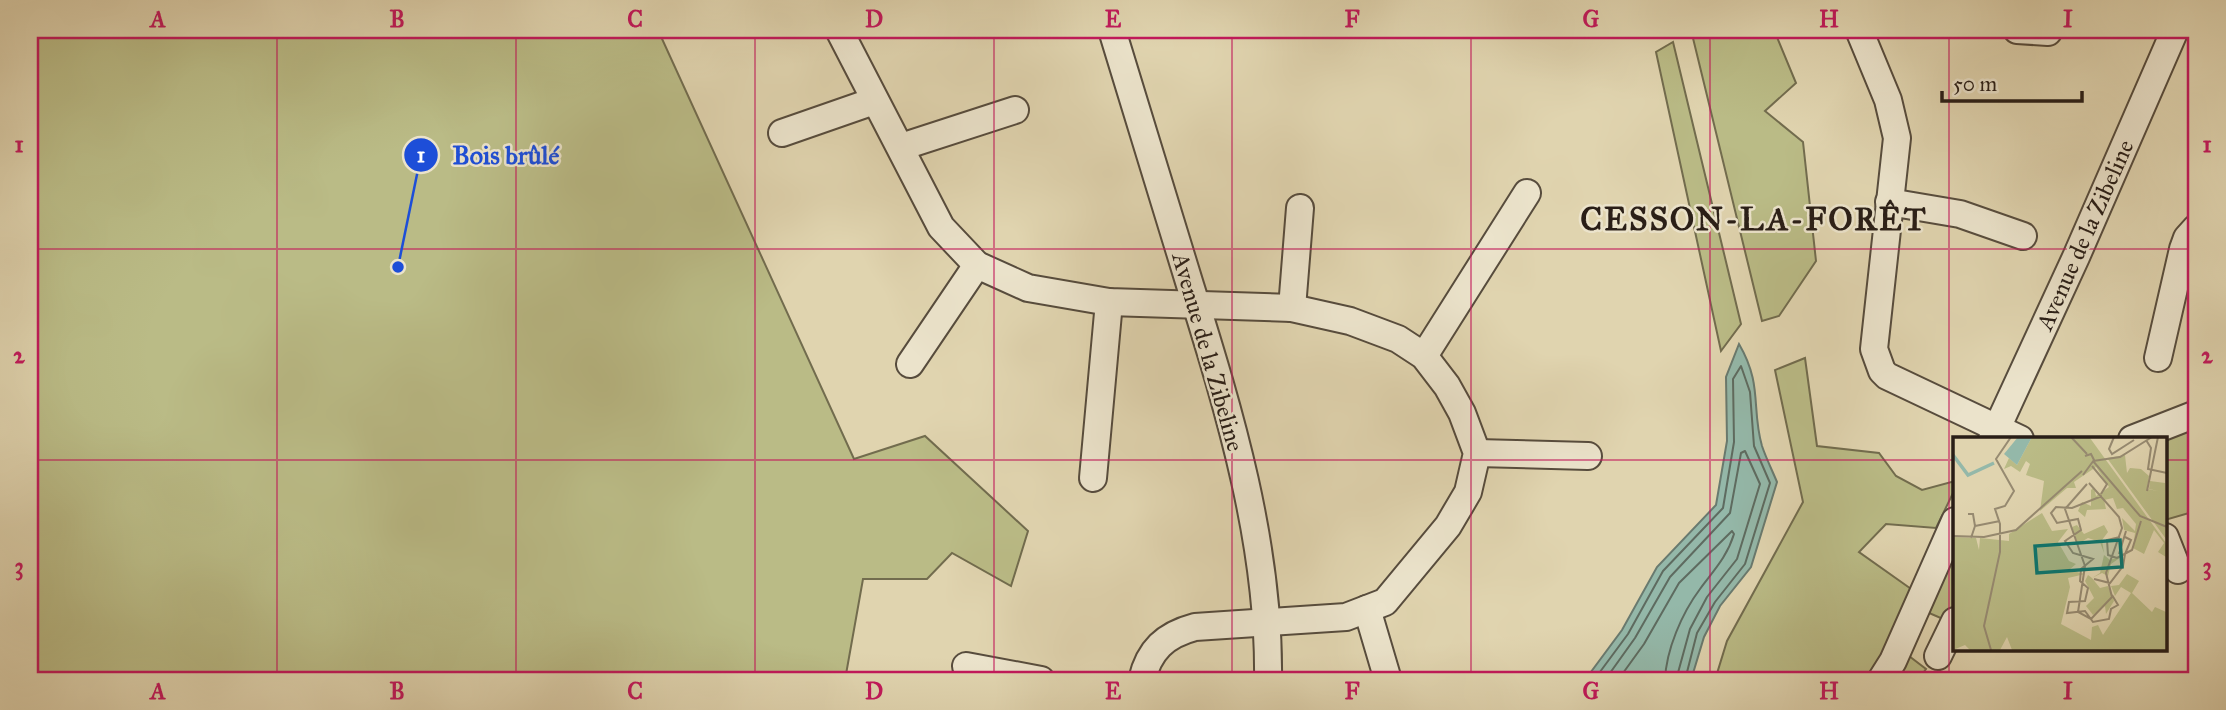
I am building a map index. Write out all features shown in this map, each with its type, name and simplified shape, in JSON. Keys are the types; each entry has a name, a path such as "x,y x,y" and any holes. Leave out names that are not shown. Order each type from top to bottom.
{"street":[{"path":"839,30 941,227 977,265 1028,288 1109,303 1196,303 1292,309 1350,321 1398,339 1424,356 1462,413 1477,453 1468,492 1448,526 1385,602 1346,617 1195,627 1173,632 1153,649 1142,680"},
{"name":"Avenue de la Zibeline","path":"1112,30 1235,440 1257,538 1269,622 1268,680"},
{"path":"1858,30 1888,100 1897,138 1874,349 1882,371 1907,387 2003,435"},
{"path":"2017,30 2048,32"},
{"name":"Avenue de la Zibeline","path":"2003,435 2076,257 2175,30"},
{"path":"782,133 874,101"},
{"path":"901,147 1015,110"},
{"path":"1424,356 1527,193"},
{"path":"1889,202 1960,214 2022,236"},
{"path":"1292,309 1300,208"},
{"path":"2158,358 2183,248 2187,238 2196,229"},
{"path":"910,364 977,265"},
{"path":"1093,478 1109,303"},
{"path":"2137,437 2196,414"},
{"path":"1477,453 1588,456"},
{"path":"1881,680 1893,660 1953,526"},
{"path":"2166,539 2180,570"},
{"path":"1367,609 1388,680"},
{"path":"1938,656 1953,625"},
{"path":"966,666 1041,680"}],"green space":[{"path":"30,30 658,30 854,459 925,436 1028,531 1011,586 952,553 927,579 863,579 845,680 30,680"},
{"path":"1691,30 1774,30 1796,83 1765,111 1803,142 1816,261 1779,316 1762,321"},
{"path":"1673,42 1741,324 1721,351 1656,52"},
{"path":"1805,358 1817,446 1879,453 1896,476 1922,490 1953,482 1953,493 1936,528 1886,524 1859,552 1914,591 1872,680 1715,680 1727,641 1803,502 1775,370"},
{"path":"2196,423 2196,511 2166,520 2166,438"},
{"path":"1953,556 1953,606 1943,619 1929,613"},
{"path":"1909,656 1926,669 1918,680 1894,680"}],"water":[{"path":"1739,344 1754,384 1762,446 1777,482 1751,567 1720,606 1704,637 1691,680 1585,680 1622,630 1657,567 1716,505 1727,441 1726,377"}],"place":[{"name":"Bois brûlé","path":"398,267"}],"district":[{"name":"CESSON-LA-FORÊT","path":"1754,219"}]}
